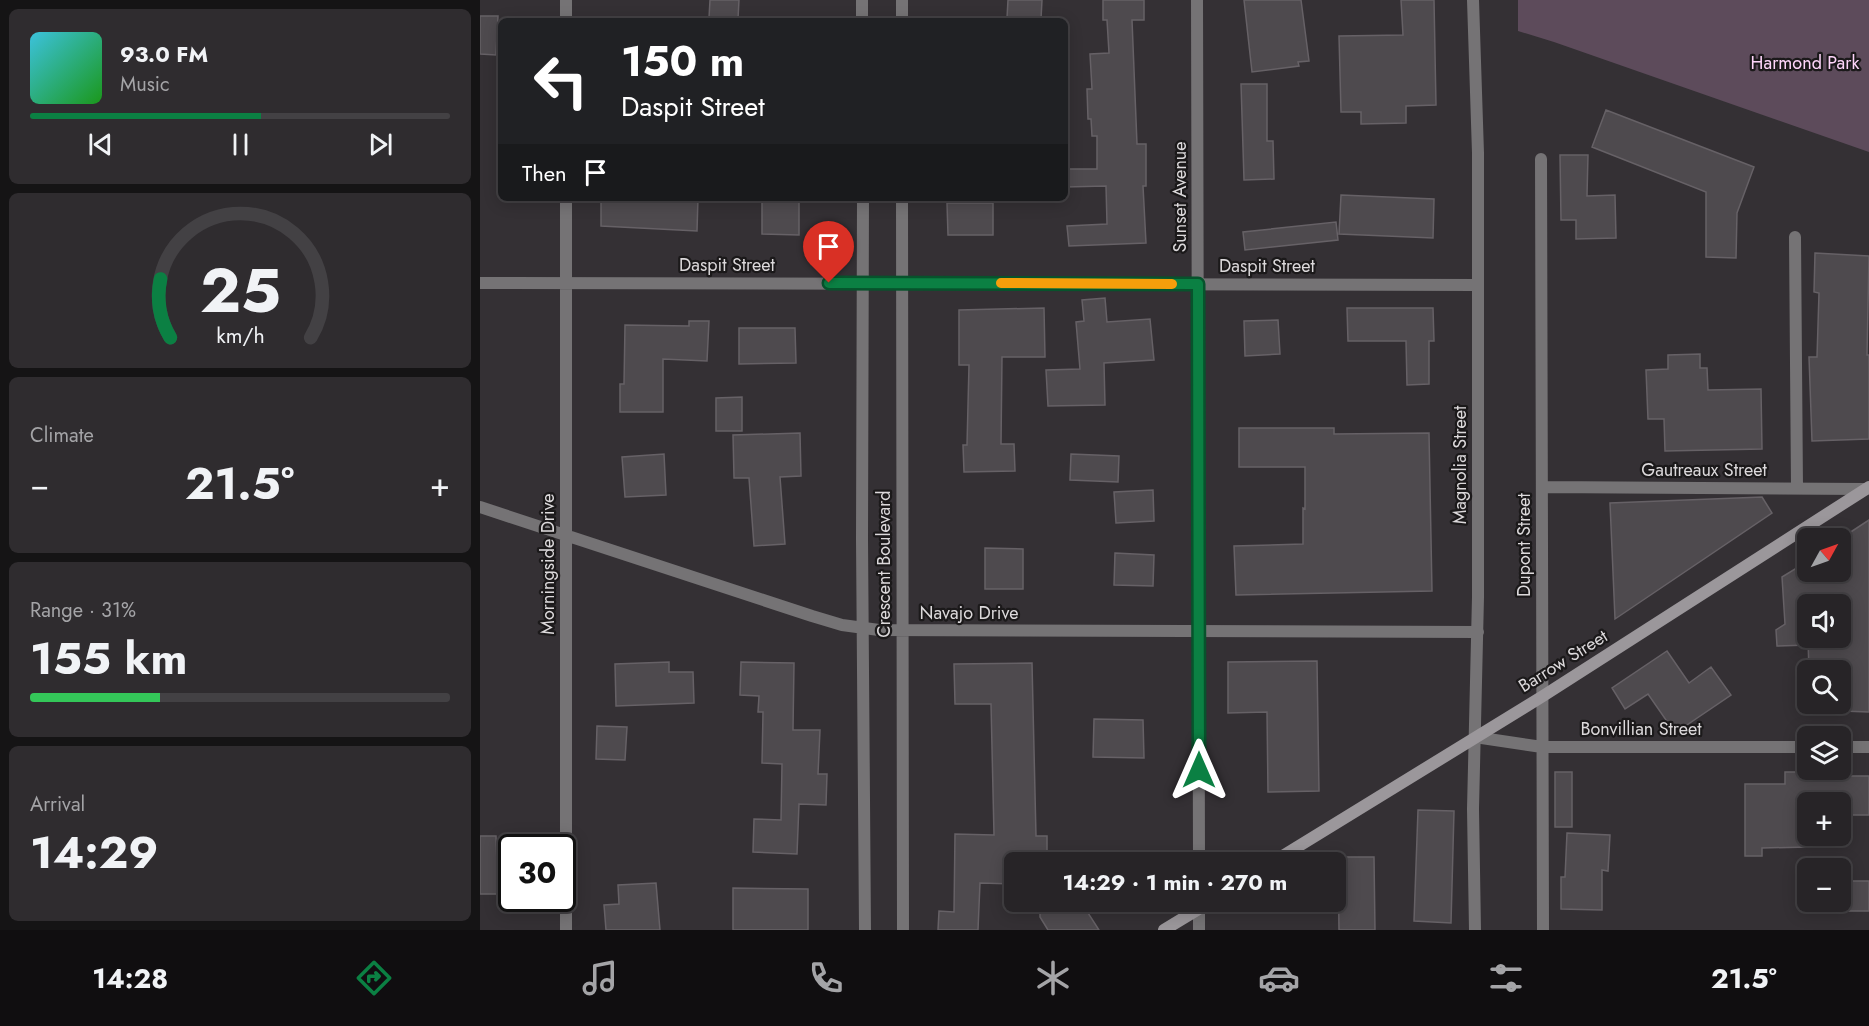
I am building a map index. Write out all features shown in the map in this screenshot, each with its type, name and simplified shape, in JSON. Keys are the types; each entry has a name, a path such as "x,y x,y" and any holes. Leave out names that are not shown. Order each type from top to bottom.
{"main road":[{"name":"Barrow Street","path":"1289,852 1542,696 1867,488"},
{"path":"1164,930 1191,912"}],"street":[{"path":"566,0 566,18"},
{"path":"862,0 862,18"},
{"path":"902,0 902,18"},
{"name":"Sunset Avenue","path":"1197,0 1199,852"},
{"name":"Magnolia Street","path":"1473,0 1478,153 1478,632 1473,808 1475,930"},
{"name":"Dupont Street","path":"1541,159 1543,930"},
{"name":"Morningside Drive","path":"566,201 566,930"},
{"name":"Crescent Boulevard","path":"863,201 865,930"},
{"name":"Crescent Boulevard","path":"902,201 903,930"},
{"path":"1795,237 1797,488"},
{"name":"Daspit Street","path":"480,283 1478,285"},
{"name":"Gautreaux Street","path":"1542,487 1867,488"},
{"name":"Navajo Drive","path":"480,507 812,616 842,625 863,628 902,631 1478,632"},
{"name":"Bonvillian Street","path":"1475,737 1542,747 1797,747"},
{"path":"1851,747 1869,747"},
{"path":"1200,930 1202,912"}],"green space":[{"name":"Harmond Park","path":"1518,0 1869,0 1869,152 1518,31"}],"building":[{"path":"710,0 739,0 738,18 709,18"},
{"path":"1008,0 1042,0 1041,18 1007,18"},
{"path":"1103,0 1144,0 1144,20 1132,20 1137,144 1146,144 1146,186 1143,186 1146,243 1069,246 1067,226 1107,224 1106,186 1068,187 1068,169 1097,169 1097,136 1092,136 1091,119 1088,119 1087,89 1092,89 1090,54 1109,53 1107,20 1103,20"},
{"path":"1244,0 1301,0 1309,61 1298,62 1299,66 1252,72"},
{"path":"1401,0 1434,0 1436,105 1406,106 1406,123 1361,124 1361,112 1341,112 1339,36 1403,35"},
{"path":"480,16 498,16 496,55 480,54"},
{"path":"1241,84 1267,84 1267,141 1273,141 1274,179 1244,180"},
{"path":"1606,110 1754,167 1737,213 1736,258 1706,257 1706,192 1592,147"},
{"path":"1560,155 1588,155 1587,196 1615,195 1616,238 1576,239 1576,220 1561,220"},
{"path":"1341,195 1434,199 1433,238 1339,234"},
{"path":"601,201 698,201 697,231 601,226"},
{"path":"762,201 799,201 799,235 762,234"},
{"path":"947,203 993,203 993,235 948,235"},
{"path":"1336,222 1338,240 1245,250 1243,232"},
{"path":"1815,253 1869,256 1867,355 1869,355 1869,439 1812,441 1809,357 1817,357 1819,293 1814,292"},
{"path":"1105,298 1107,322 1150,319 1154,360 1104,363 1105,405 1048,406 1046,370 1080,369 1076,322 1084,321 1082,300"},
{"path":"1044,308 1045,357 1002,357 1001,444 1014,444 1015,471 964,472 963,445 967,445 969,365 959,365 959,310"},
{"path":"1347,308 1433,308 1434,341 1429,341 1429,384 1407,385 1406,341 1348,341"},
{"path":"1278,320 1280,354 1245,356 1244,321"},
{"path":"689,321 709,321 707,361 663,359 663,412 620,412 620,384 624,384 625,325 689,326"},
{"path":"739,328 795,328 796,363 739,364"},
{"path":"1700,354 1700,368 1707,368 1708,390 1761,389 1762,449 1665,451 1664,419 1648,419 1646,370 1668,369 1668,355"},
{"path":"742,397 742,431 716,431 716,398"},
{"path":"1239,428 1334,428 1334,434 1429,433 1432,591 1236,595 1234,546 1303,544 1303,508 1305,509 1305,467 1239,467"},
{"path":"800,433 801,476 780,477 785,544 754,546 749,478 734,478 733,435"},
{"path":"664,454 666,495 625,497 622,457"},
{"path":"1071,454 1119,456 1118,482 1070,480"},
{"path":"1153,490 1154,521 1116,523 1114,492"},
{"path":"1762,497 1772,513 1615,619 1610,503"},
{"path":"1869,520 1869,712 1851,711 1851,660 1809,660 1808,648 1851,648 1851,594 1797,594 1797,645 1777,646 1776,630 1785,624 1782,577 1797,568 1797,582 1851,582 1851,532"},
{"path":"985,548 1023,549 1023,589 985,589"},
{"path":"1115,553 1154,555 1153,586 1114,585"},
{"path":"1667,651 1689,683 1711,667 1731,695 1675,733 1648,694 1625,709 1612,688"},
{"path":"1317,661 1319,791 1268,792 1267,712 1228,713 1228,662"},
{"path":"669,662 669,672 693,672 694,703 616,706 615,664"},
{"path":"741,662 794,663 793,730 820,730 818,774 827,774 826,805 799,804 797,854 753,852 754,819 781,820 782,764 762,763 763,712 758,712 759,696 740,695"},
{"path":"1032,663 1036,836 1047,836 1047,852 1004,852 1004,884 980,883 978,930 938,930 939,911 954,912 955,834 994,835 991,704 955,704 954,664"},
{"path":"1094,719 1143,720 1144,758 1093,757"},
{"path":"597,726 627,727 625,760 596,759"},
{"path":"1555,772 1572,772 1572,827 1555,827"},
{"path":"1785,772 1797,772 1797,780 1851,780 1851,776 1869,776 1869,815 1851,815 1851,792 1797,792 1797,846 1808,847 1762,848 1762,856 1745,856 1745,784 1785,784"},
{"path":"1418,810 1454,811 1451,923 1414,921"},
{"path":"1567,833 1610,835 1608,871 1602,870 1602,910 1561,909 1561,877 1565,877"},
{"path":"480,836 496,836 498,894 480,894"},
{"path":"1346,857 1374,857 1375,930 1339,930 1339,912 1346,912"},
{"path":"1851,881 1869,881 1869,911 1851,911"},
{"path":"656,883 660,930 606,930 604,905 619,904 618,885"},
{"path":"733,888 808,889 808,930 733,930"},
{"path":"1040,912 1087,912 1099,930 1048,930 1040,917"}],"slow traffic":[{"path":"1001,283 1172,284"}],"route":[{"path":"829,283 1198,284 1199,770"}]}
